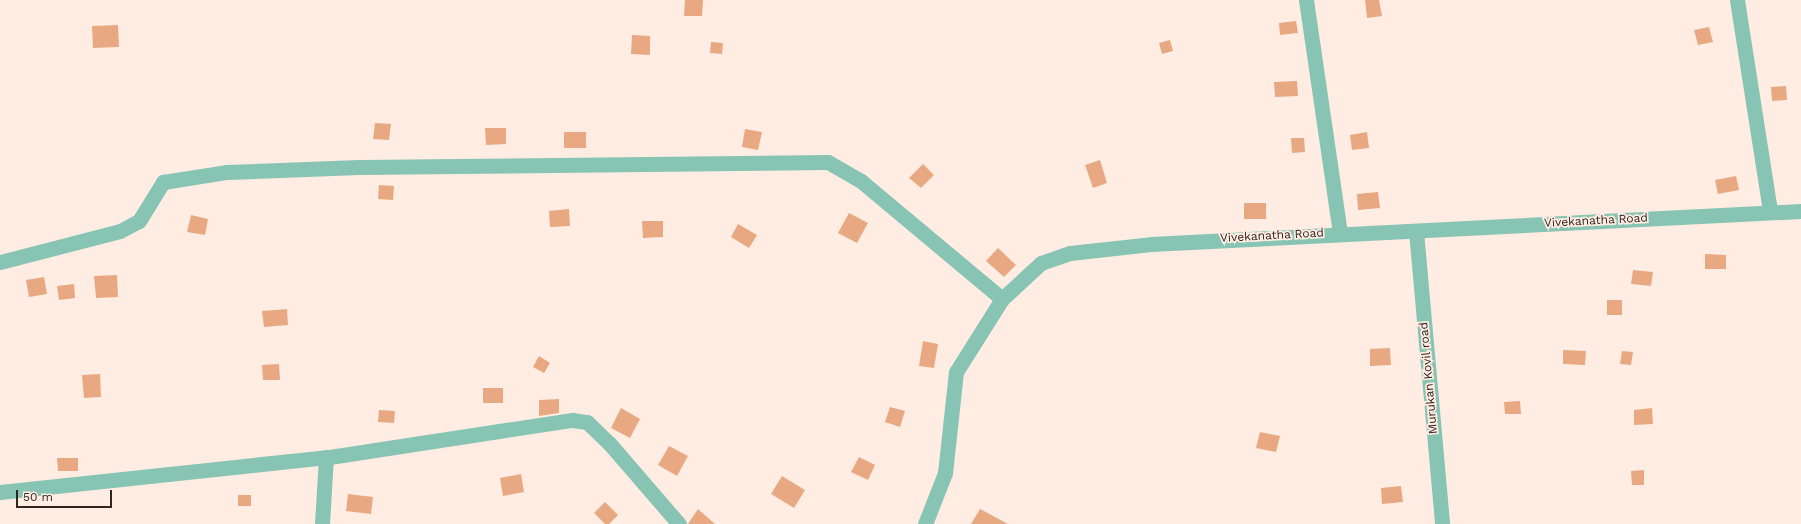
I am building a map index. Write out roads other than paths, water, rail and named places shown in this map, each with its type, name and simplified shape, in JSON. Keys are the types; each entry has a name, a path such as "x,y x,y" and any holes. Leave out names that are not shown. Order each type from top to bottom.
{"street":[{"path":"1306,0 1340,232"},
{"path":"1737,0 1770,211"},
{"path":"0,262 120,231 139,220 163,182 227,172 359,167 828,162 861,181 1002,300"},
{"name":"Vivekanatha Road","path":"925,524 945,473 956,372 1002,300 1041,263 1070,253 1151,244 1340,232 1416,231 1770,211 1801,211"},
{"name":"Murukan Kovil road","path":"1416,231 1442,524"},
{"path":"0,492 326,457 572,420 587,422 609,443 679,524"},
{"path":"322,524 326,457"}]}
